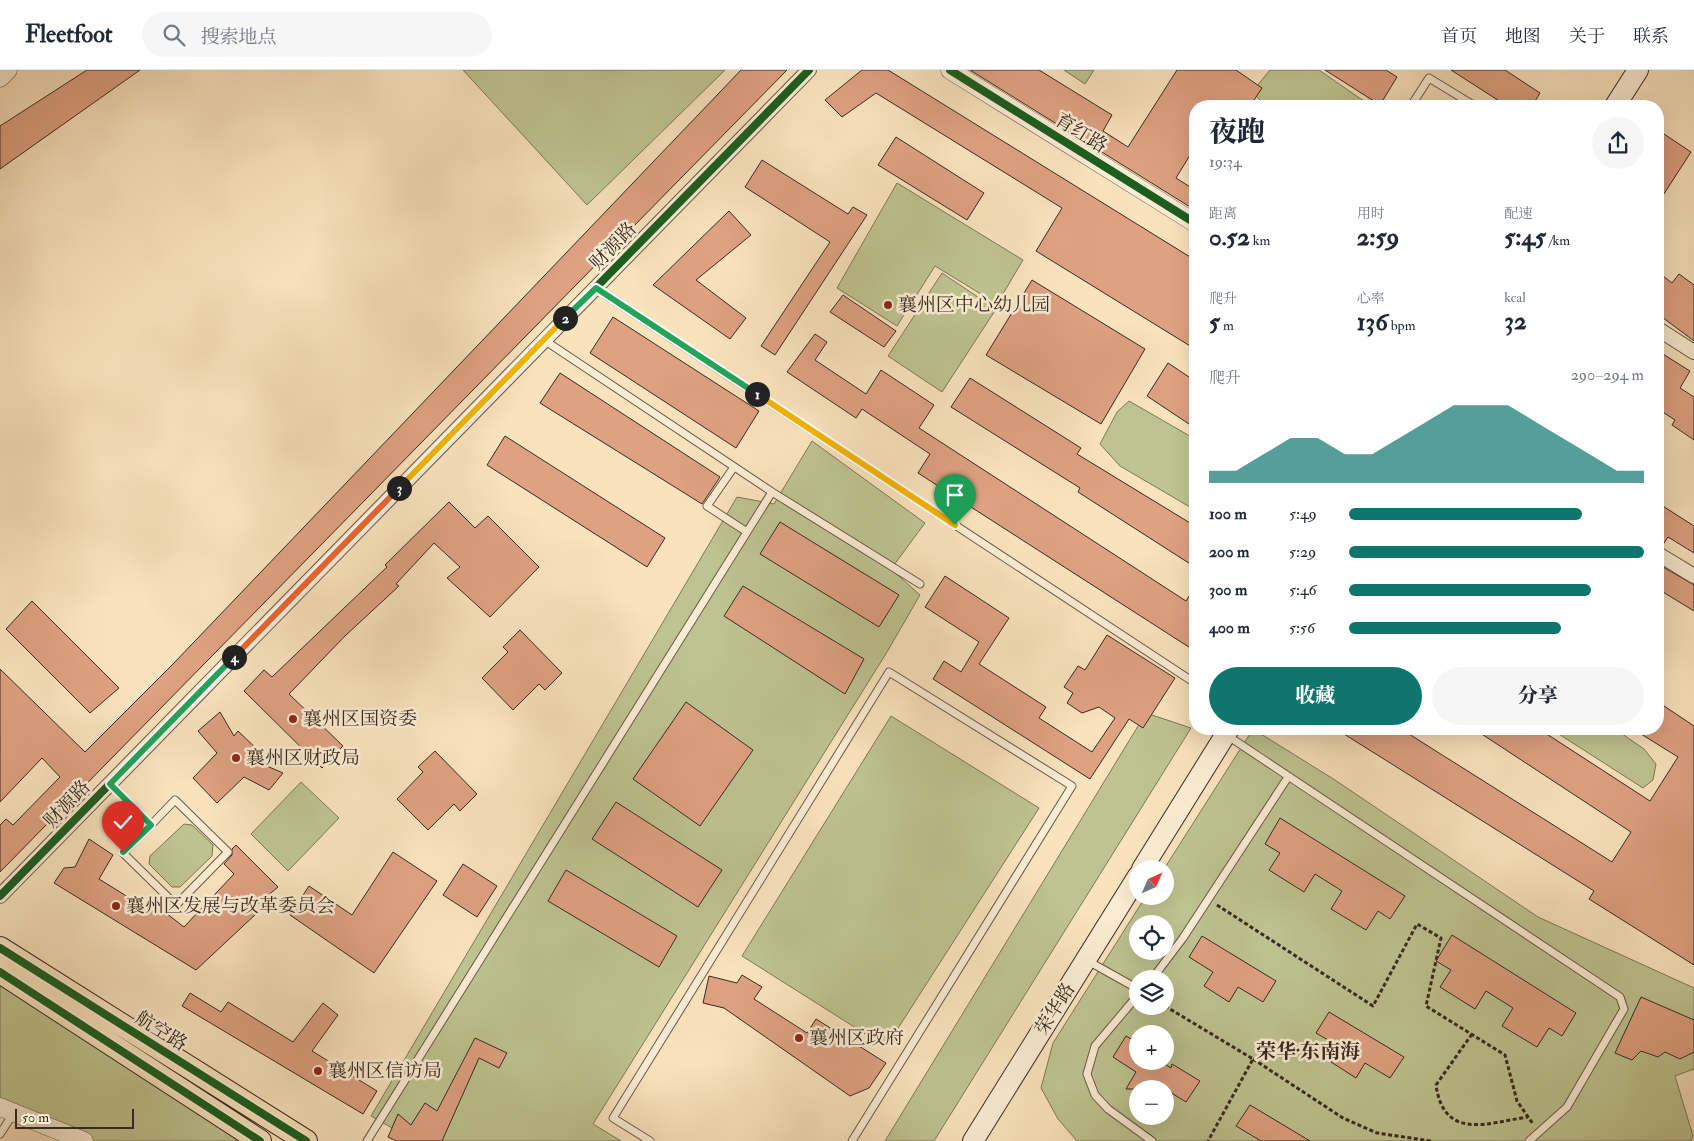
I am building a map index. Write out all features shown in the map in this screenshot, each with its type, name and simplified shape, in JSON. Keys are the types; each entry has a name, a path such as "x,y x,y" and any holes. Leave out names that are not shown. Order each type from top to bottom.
{"main road":[{"path":"1619,100 1638,70"},
{"path":"1148,860 1225,735"},
{"name":"荣华路","path":"973,1141 1129,891"},
{"name":"航空路","path":"0,948 306,1141"},
{"name":"航空路","path":"0,972 260,1141"}],"street":[{"path":"0,78 8,70"},
{"name":"财源路","path":"0,896 809,70"},
{"name":"育红路","path":"950,70 1189,219"},
{"path":"1664,332 1694,352"},
{"path":"1664,558 1694,576"},
{"path":"7,1110 84,1141"},
{"path":"227,1120 242,1141"}],"lane":[{"path":"1415,100 1429,78 1466,100"},
{"path":"596,288 1189,679"},
{"path":"544,340 772,492 920,584"},
{"path":"734,467 707,506 746,532"},
{"path":"367,1141 772,492"},
{"path":"650,1141 613,1118 890,672 1072,786 852,1141"},
{"path":"1231,735 1288,777 1620,997 1624,1009 1567,1107 1529,1141"},
{"path":"1159,970 1171,956 1288,777"},
{"path":"110,784 151,825"},
{"path":"175,800 228,852 176,905 123,852 151,825 175,800"},
{"path":"1086,960 1129,984"},
{"path":"1129,1006 1095,1046 1087,1074 1095,1095 1108,1109 1152,1141"},
{"path":"0,1134 7,1110"}],"path":[{"path":"1208,899 1373,1006 1417,924 1440,938 1426,1006 1505,1055 1517,1101 1539,1132"},
{"path":"1174,1011 1254,1059 1350,1121 1378,1133 1431,1141"},
{"path":"1472,1034 1436,1085 1439,1101 1447,1116 1467,1126 1528,1117"},
{"path":"1208,1141 1254,1059"}],"green space":[{"path":"463,70 725,70 587,205"},
{"path":"1064,70 1094,70 1085,84"},
{"path":"1270,70 1319,70 1362,100 1260,100 1252,92"},
{"path":"897,183 1023,260 997,304 935,266 897,326 837,288"},
{"path":"942,273 996,309 942,392 888,356"},
{"path":"1129,401 1189,436 1189,506 1120,466 1100,444 1117,412"},
{"path":"812,441 925,523 891,569 920,595 887,652 593,1124 621,1141 415,1141 371,1116 737,497 774,504"},
{"path":"1146,713 1189,727 1189,731 934,1141 885,1141"},
{"path":"891,716 1039,808 886,1047 742,956"},
{"path":"1249,735 1263,735 1335,780 1538,917 1694,988 1694,1069 1675,1076 1693,1136 1691,1141 1077,1141 1058,1119 1041,1088 1053,1043 1129,923 1129,960 1174,960 1174,915 1134,915 1140,905 1174,905 1174,860 1170,860"},
{"path":"1560,735 1624,735 1644,749 1656,764 1653,780 1643,788"},
{"path":"301,782 339,818 288,871 251,834"},
{"path":"184,824 192,825 213,845 212,856 180,887 172,887 149,864 150,856"},
{"path":"0,977 242,1141 84,1141 0,1107"}],"building":[{"path":"87,70 140,70 0,169 0,126"},
{"path":"741,70 787,70 0,872 0,825 6,819 13,825 60,777 42,758 0,802 0,669 85,752 173,664"},
{"path":"862,70 888,70 1189,256 1189,345 1036,251 1062,208 876,93 842,117 825,100"},
{"path":"970,70 1039,70 1112,115 1103,131 1128,147 1177,70 1236,70 1262,88 1254,100 1189,100 1189,157 1176,178 1189,186 1189,206"},
{"path":"1325,70 1386,70 1397,77 1383,100 1372,100"},
{"path":"1451,70 1505,70 1540,93 1536,100 1498,100"},
{"path":"1664,134 1691,152 1664,194"},
{"path":"896,137 984,193 967,220 878,165"},
{"path":"762,160 848,214 853,207 867,215 775,355 761,346 830,242 745,187"},
{"path":"729,211 751,235 696,280 746,318 730,339 653,285"},
{"path":"1679,274 1694,285 1694,341 1664,318 1664,277 1672,283"},
{"path":"1032,280 1145,349 1101,424 986,355"},
{"path":"843,295 896,331 884,347 830,312"},
{"path":"613,317 759,411 736,448 590,353"},
{"path":"815,334 827,342 815,360 866,394 881,370 934,405 919,428 1186,601 1189,596 1189,647 918,473 930,454 862,409 856,418 787,372"},
{"path":"1664,355 1690,371 1680,388 1694,397 1694,440 1672,425 1675,420 1664,413"},
{"path":"1168,363 1189,377 1189,424 1147,396"},
{"path":"560,373 720,477 702,504 540,403"},
{"path":"970,378 1081,448 1077,454 1189,522 1189,563 1078,492 1080,488 951,407"},
{"path":"505,436 665,538 647,567 487,465"},
{"path":"449,502 475,528 488,516 539,567 490,617 447,578 460,567 434,543 396,584 399,586 345,636 289,694 343,746 322,768 244,691 264,670 272,677 387,567 385,565"},
{"path":"1664,507 1694,526 1694,553 1668,537 1664,543"},
{"path":"780,522 899,595 879,627 760,554"},
{"path":"1664,568 1694,585 1694,611 1664,593"},
{"path":"945,576 1009,618 979,664 1046,707 1039,718 1092,752 1115,718 1099,707 1082,713 1067,703 1073,693 1064,687 1078,666 1085,670 1107,635 1175,678 1143,728 1129,719 1090,779 933,679 944,661 961,672 979,642 925,607"},
{"path":"743,586 864,659 845,694 724,616"},
{"path":"32,601 119,688 90,713 6,629"},
{"path":"520,630 562,673 545,690 539,684 513,710 482,678 508,652 503,647"},
{"path":"686,702 753,750 700,826 633,779"},
{"path":"1664,706 1694,726 1694,965 1589,899 1594,891 1346,735 1411,735 1612,862 1631,832 1483,735 1548,735 1650,801 1678,757 1643,735 1664,735"},
{"name":"襄州区财政局","path":"220,712 234,736 238,731 262,754 255,761 283,773 269,790 244,777 217,803 193,778 217,753 198,731"},
{"path":"435,751 477,794 460,811 454,804 428,830 397,799 423,772 418,767"},
{"path":"616,802 722,870 698,907 592,839"},
{"path":"1280,818 1405,896 1390,919 1378,911 1366,930 1331,909 1342,891 1315,874 1304,892 1269,870 1280,853 1265,844"},
{"name":"襄州区发展与改革委员会","path":"89,839 113,855 99,879 149,910 153,903 184,927 234,874 224,864 232,855 232,849 236,845 278,887 253,908 257,913 196,970 54,883 64,868 75,867"},
{"path":"393,852 437,881 374,973 290,915 309,886 352,915"},
{"path":"463,864 497,886 477,917 443,895"},
{"path":"566,870 677,936 659,967 548,901"},
{"path":"1452,935 1576,1013 1562,1036 1549,1028 1537,1047 1502,1026 1513,1008 1486,991 1475,1009 1440,987 1451,970 1436,961"},
{"path":"1202,936 1276,981 1263,1002 1238,987 1229,1002 1204,986 1213,972 1189,957"},
{"name":"襄州区政府","path":"742,975 762,987 754,999 807,1033 816,1019 886,1063 869,1088 850,1096 724,1008 703,1003 709,976 737,983"},
{"name":"襄州区信访局","path":"190,993 221,1012 228,1002 293,1042 323,1003 338,1015 312,1051 377,1091 363,1114 182,1006"},
{"path":"1641,997 1694,1020 1694,1052 1680,1059 1665,1052 1658,1057 1641,1051 1632,1060 1615,1053"},
{"path":"1329,1012 1404,1057 1390,1078 1365,1063 1356,1078 1331,1062 1340,1047 1316,1033"},
{"path":"1126,1036 1129,1038 1129,1067 1113,1057"},
{"path":"475,1038 507,1053 499,1068 479,1058 442,1141 396,1141 388,1137 398,1114 411,1125 425,1103 437,1111"},
{"path":"1174,1065 1200,1081 1186,1102 1174,1095 1174,1080 1131,1080 1136,1072 1133,1070 1174,1070"},
{"path":"1250,1105 1310,1141 1261,1141 1236,1126"}],"cycle path":[{"path":"0,896 809,70"},
{"path":"950,70 1189,219"},
{"path":"0,948 306,1141"},
{"path":"0,972 260,1141"}],"place":[{"name":"襄州区中心幼儿园","path":"888,305"},
{"name":"襄州区国资委","path":"293,719"},
{"name":"襄州区财政局","path":"236,758"},
{"name":"襄州区发展与改革委员会","path":"116,906"},
{"name":"襄州区政府","path":"799,1038"},
{"name":"襄州区信访局","path":"318,1071"}],"district":[{"name":"荣华·东南海","path":"1308,1051"}],"route":[{"path":"123,852 151,825 110,784 596,288 955,525"}]}
